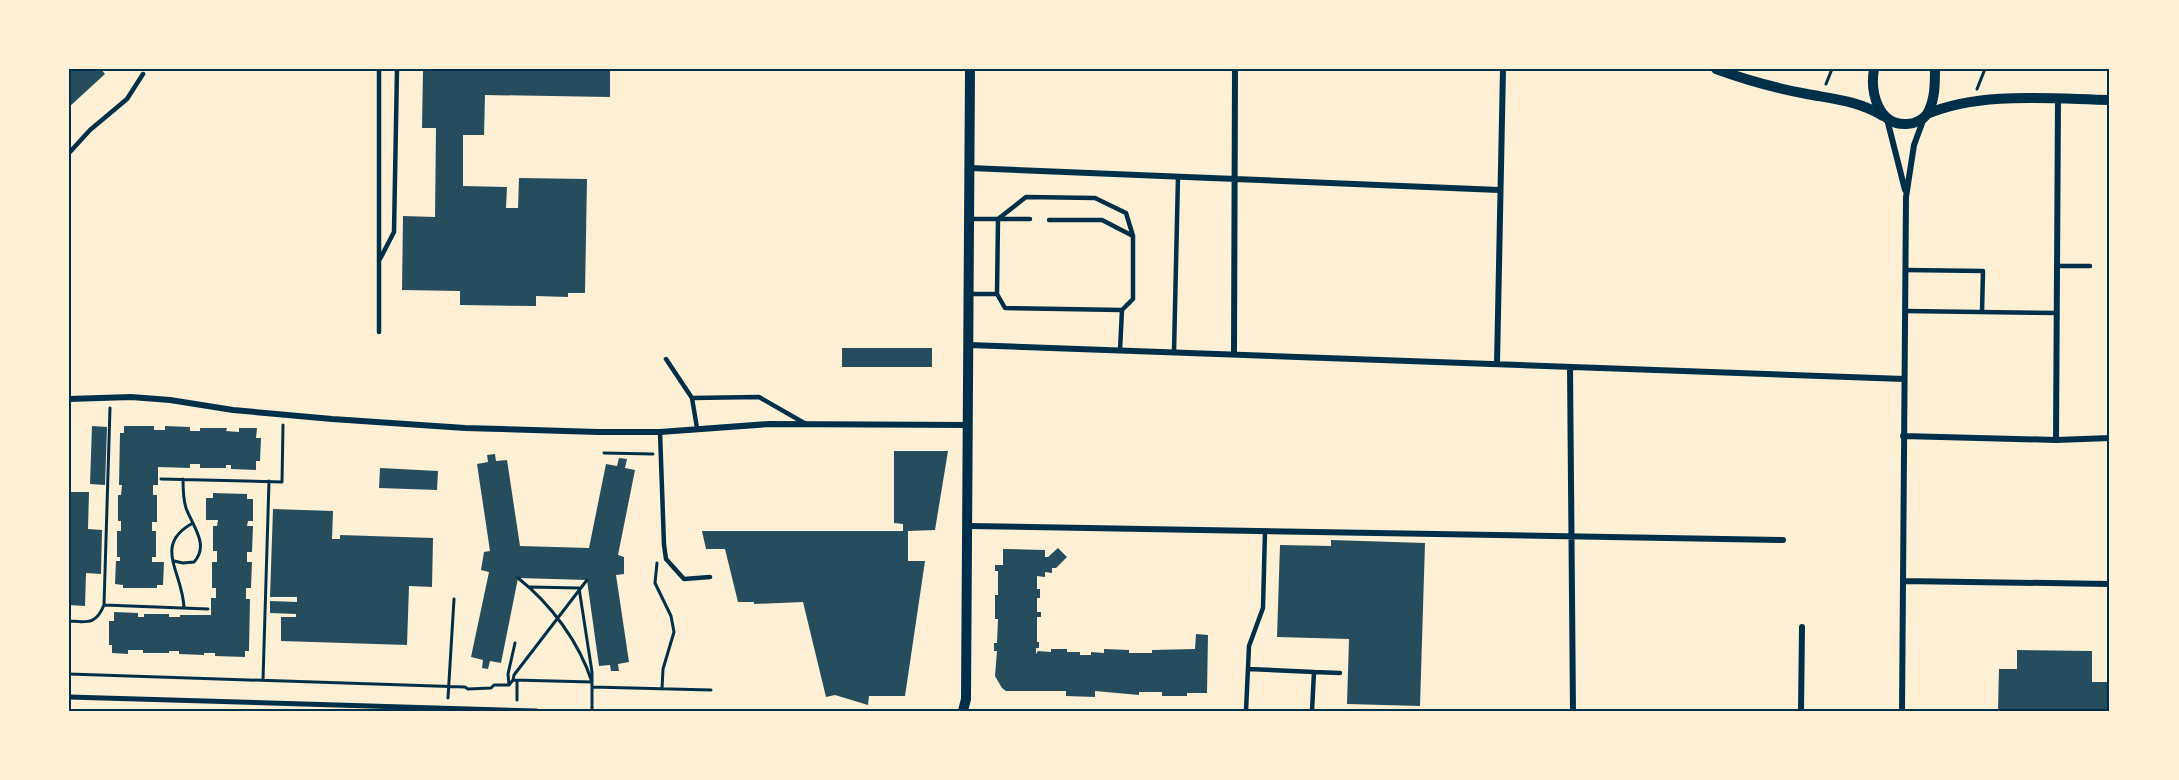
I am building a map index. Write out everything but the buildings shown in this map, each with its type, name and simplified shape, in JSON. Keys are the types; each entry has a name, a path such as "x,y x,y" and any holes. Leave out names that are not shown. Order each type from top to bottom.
{"street":[{"path":"963,711 966,699 969,526 970,69"},
{"path":"1234,354 1235,69"},
{"path":"1497,364 1503,69"},
{"path":"1716,69 1752,83 1847,100 1868,107 1895,123 1909,124 1942,107 1977,101 2110,100"},
{"path":"1874,69 1874,89 1898,157 1906,197"},
{"path":"1902,711 1906,197 1911,157 1934,93 1935,69"},
{"path":"2056,440 2058,99"},
{"path":"970,168 1499,189"},
{"path":"969,345 1904,379"},
{"path":"1570,366 1573,711"},
{"path":"69,399 131,397 283,414 465,428 598,432 660,432 769,423 969,425"},
{"path":"1903,436 2056,440 2110,438"},
{"path":"969,526 1783,540"},
{"path":"1903,580 2110,584"},
{"path":"1801,711 1802,627"},
{"path":"69,697 537,711"}],"lane":[{"path":"379,332 380,69"},
{"path":"379,261 394,232 397,69"},
{"path":"69,153 90,130 127,99 143,74"},
{"path":"1174,352 1178,177"},
{"path":"998,219 1026,198 1095,198 1126,213 1133,236 1133,299 1122,310 1120,350"},
{"path":"969,219 1030,219"},
{"path":"998,219 997,294 1005,308 1122,310"},
{"path":"1049,220 1102,220 1133,236"},
{"path":"2058,266 2090,266"},
{"path":"1905,270 1983,271 1982,312"},
{"path":"969,294 997,294"},
{"path":"1905,310 2057,313"},
{"path":"666,359 692,398 697,428"},
{"path":"692,398 759,397 806,424"},
{"path":"660,432 666,560 684,579 710,577"},
{"path":"1246,711 1249,646 1263,608 1265,531"},
{"path":"1248,669 1340,673"},
{"path":"1312,711 1314,672"}],"path":[{"path":"1825,85 1832,69"},
{"path":"1976,91 1985,69"},
{"path":"69,621 91,622 104,605 111,397"},
{"path":"161,479 282,482 283,414"},
{"path":"604,453 662,454"},
{"path":"174,561 194,562 200,553 199,534 186,508 183,479"},
{"path":"263,680 269,481"},
{"path":"184,608 184,593 172,550 175,535 193,523"},
{"path":"657,561 655,583 671,616 674,632 665,660 662,689"},
{"path":"518,578 530,587 582,654 592,682"},
{"path":"516,710 514,675 587,580"},
{"path":"530,587 579,588"},
{"path":"579,588 592,682 592,711"},
{"path":"448,708 454,599"},
{"path":"104,605 208,609"},
{"path":"508,685 515,642"},
{"path":"69,674 449,686 468,689 508,685 515,680 592,682"},
{"path":"592,687 711,690"}]}
